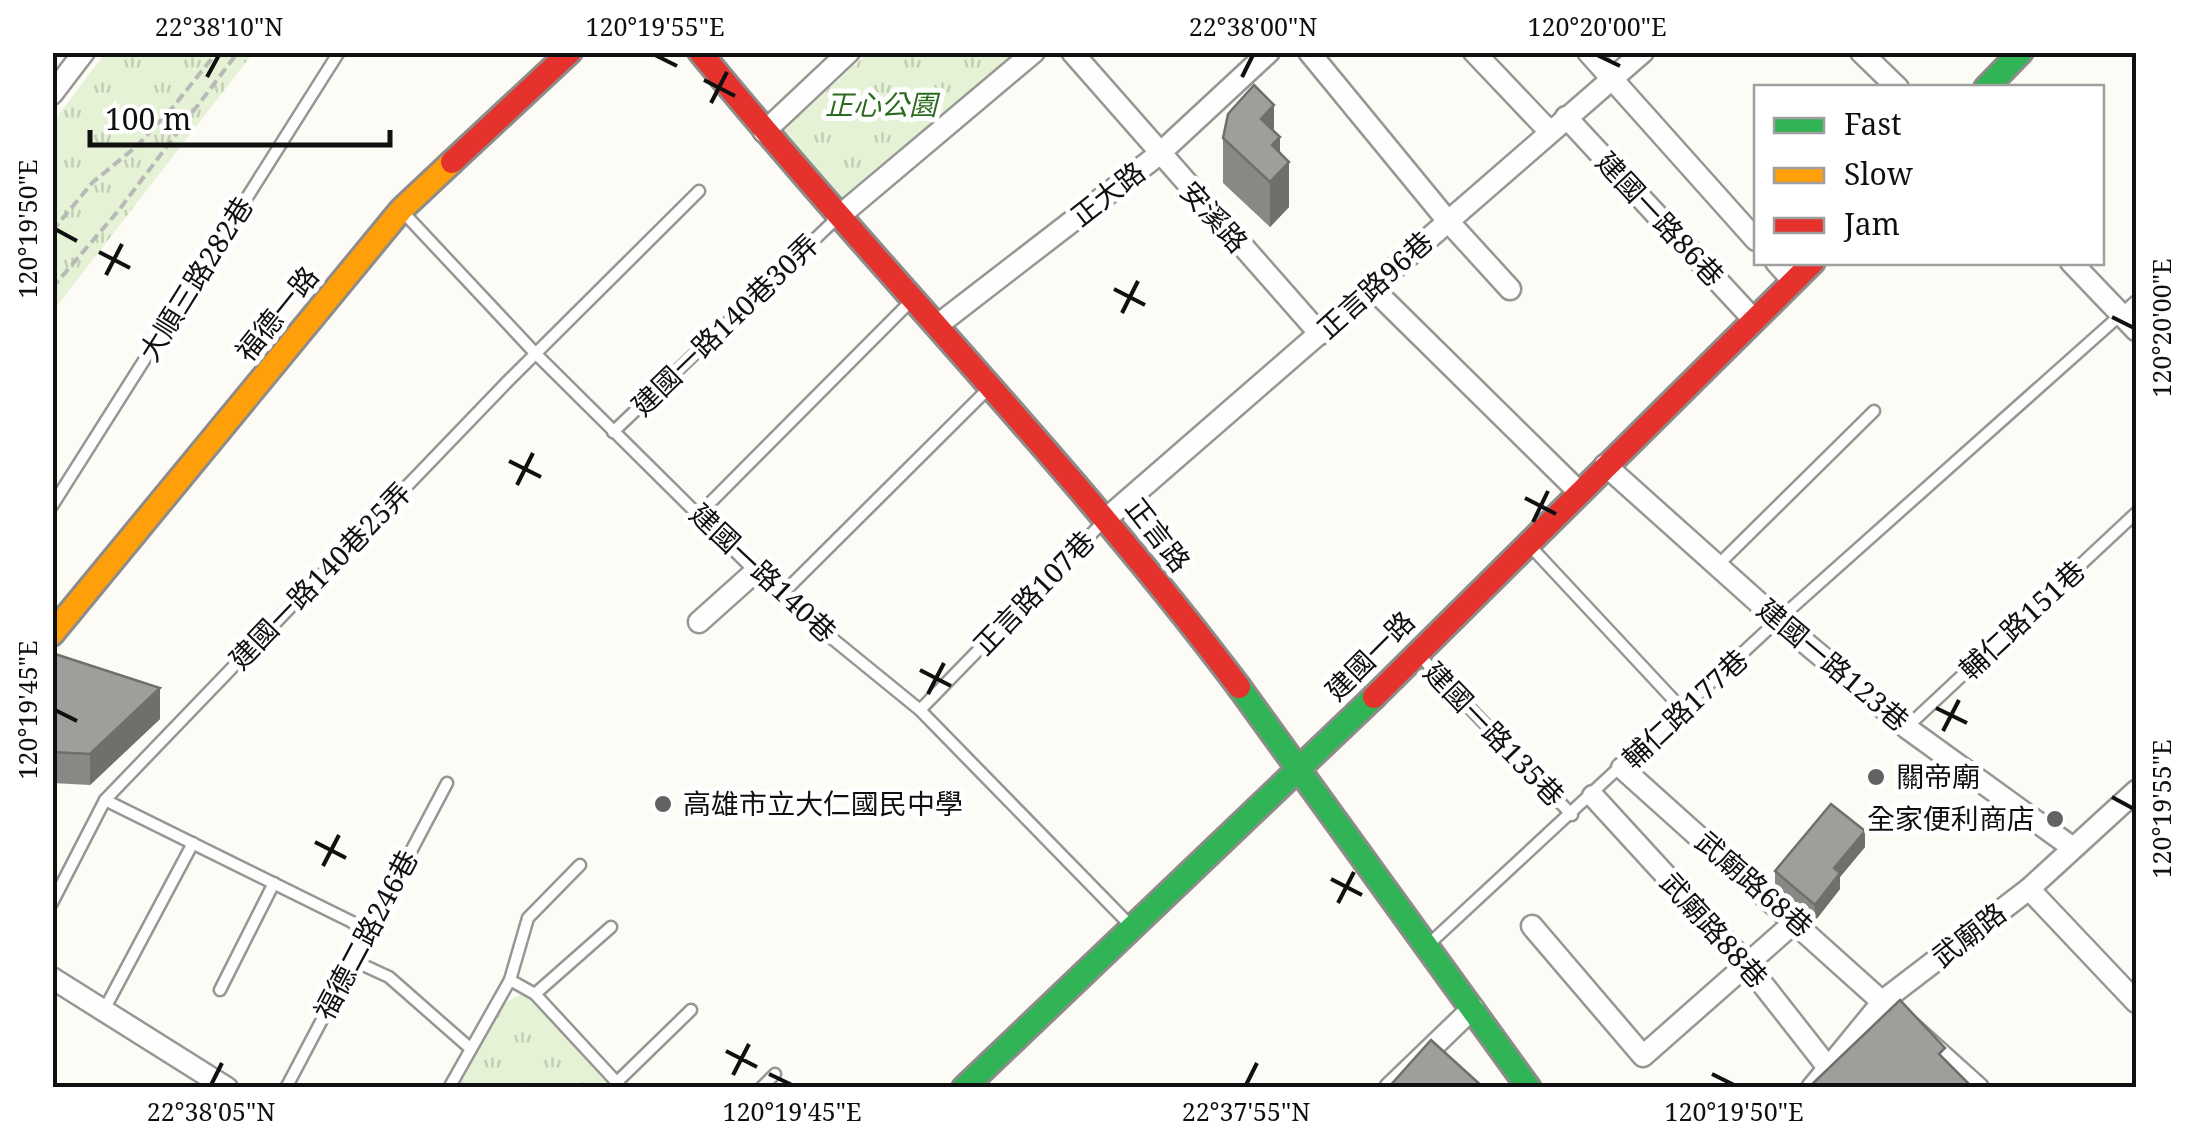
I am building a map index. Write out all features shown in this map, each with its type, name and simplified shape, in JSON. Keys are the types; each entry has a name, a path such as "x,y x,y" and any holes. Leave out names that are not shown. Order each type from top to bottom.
{"street":[{"path":"52,94 84,52"},
{"name":"福德一路","path":"52,634 402,210 570,52"},
{"name":"正言路","path":"700,52 838,218 939,324 1107,518 1302,769 1529,1088"},
{"path":"764,132 848,52"},
{"path":"838,218 1034,52"},
{"name":"安溪路","path":"1072,52 1158,155 1320,334"},
{"name":"正大路","path":"939,324 1158,155 1269,52"},
{"path":"1310,52 1447,220 1510,289"},
{"path":"1474,52 1550,132"},
{"path":"1588,52 1754,238"},
{"name":"正言路96巷","path":"1107,518 1643,52"},
{"path":"1861,52 1895,85"},
{"path":"1988,85 2009,56"},
{"name":"建國一路86巷","path":"1566,118 1754,320"},
{"path":"1779,265 1794,282"},
{"name":"建國一路","path":"964,1088 1302,769 1811,265"},
{"path":"2074,265 2132,316"},
{"path":"1370,286 1579,492"},
{"name":"建國一路123巷","path":"1606,465 1778,620 1907,728 2074,848"},
{"path":"699,622 756,572"},
{"name":"武廟路68巷","path":"1622,768 1978,1088"},
{"name":"武廟路","path":"1812,1088 1884,1000 2029,889 2136,791"},
{"name":"武廟路88巷","path":"1592,796 1746,962 1830,1070"},
{"path":"2029,889 2136,1002"},
{"path":"1532,926 1643,1056 1796,921"},
{"path":"52,978 227,1088"},
{"path":"1390,1088 1473,1008"}],"lane":[{"name":"大順三路282巷","path":"52,506 339,52"},
{"name":"建國一路140巷25弄","path":"52,903 105,800 699,191"},
{"name":"建國一路140巷","path":"402,210 613,432 780,596 920,710 1132,928"},
{"name":"建國一路140巷30弄","path":"613,432 838,218"},
{"path":"698,515 914,298"},
{"name":"輔仁路177巷","path":"1428,945 1778,620 2132,316"},
{"path":"780,596 992,386"},
{"path":"1717,566 1874,412"},
{"name":"輔仁路151巷","path":"1907,728 2136,513"},
{"name":"正言路107巷","path":"920,710 1107,518"},
{"path":"1526,543 1684,711"},
{"name":"建國一路135巷","path":"1417,652 1572,815"},
{"name":"福德二路246巷","path":"286,1088 447,783"},
{"path":"105,800 352,922 365,936"},
{"path":"104,1010 194,843"},
{"path":"449,1088 510,980 528,918 580,865"},
{"path":"220,990 274,883"},
{"path":"535,994 611,927"},
{"path":"352,960 390,977 471,1049"},
{"path":"510,980 535,994 620,1085 692,1010"},
{"path":"761,1088 775,1074"}],"path":[{"path":"52,231 93,182 137,146 174,107 217,52"},
{"path":"52,288 119,210 238,52"}],"green space":[{"path":"106,52 253,53 53,311 53,122"},
{"name":"正心公園","path":"868,53 1017,53 838,205 780,133"},
{"path":"523,994 615,1087 458,1088 506,1002"}],"building":[{"path":"1254,85 1274,105 1261,119 1280,137 1272,145 1289,162 1270,182 1223,138 1228,114"},
{"path":"52,653 160,688 90,754 52,752"},
{"path":"1831,804 1865,831 1834,868 1840,873 1815,905 1775,871"},
{"path":"1900,1000 1945,1048 1939,1054 1973,1088 1808,1088"},
{"path":"1431,1040 1484,1088 1388,1088"}],"traffic: fast":[{"path":"1989,85 2021,52"},
{"path":"1239,687 1529,1088"},
{"path":"964,1088 1374,697"}],"traffic: slow":[{"path":"52,634 401,210 452,162"}],"traffic: jam":[{"path":"452,162 570,52"},
{"path":"700,52 1109,524 1239,687"},
{"path":"1374,697 1810,265"}],"place":[{"name":"關帝廟","path":"1876,777"},
{"name":"高雄市立大仁國民中學","path":"663,804"},
{"name":"全家便利商店","path":"2055,819"}]}
